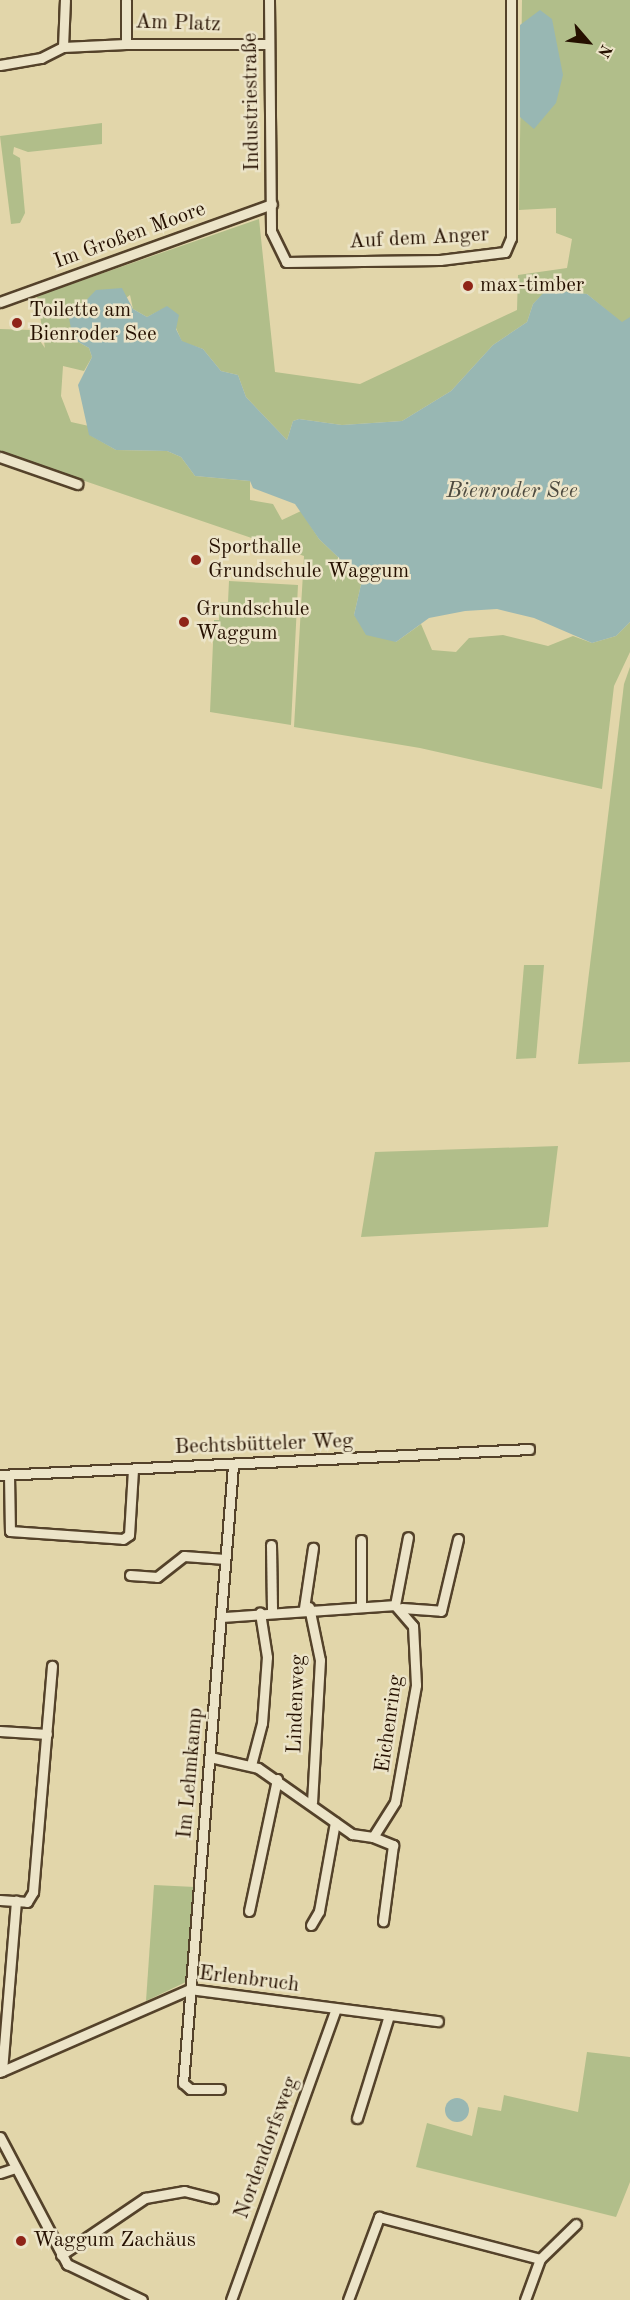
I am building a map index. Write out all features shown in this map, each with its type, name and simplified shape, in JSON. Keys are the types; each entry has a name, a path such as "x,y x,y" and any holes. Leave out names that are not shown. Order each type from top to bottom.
{"street":[{"path":"63,47 65,0"},
{"name":"Am Platz","path":"126,0 126,44 269,44"},
{"name":"Industriestraße","path":"269,0 272,204"},
{"name":"Auf dem Anger","path":"272,204 271,231 286,262 440,260 505,252 511,238 511,0"},
{"path":"0,65 41,58 63,47 126,44"},
{"name":"Im Großen Moore","path":"0,302 272,204"},
{"path":"0,458 77,484"},
{"name":"Bechtsbütteler Weg","path":"4,1475 530,1449"},
{"name":"Im Lehmkamp","path":"220,2089 190,2089 183,2083 233,1465"},
{"path":"4,1475 10,1531 123,1539 129,1535 133,1469"},
{"path":"398,1607 408,1538"},
{"path":"222,1617 362,1603 441,1611 458,1539"},
{"path":"361,1540 362,1603"},
{"path":"271,1545 272,1611"},
{"path":"307,1607 313,1548"},
{"path":"130,1575 157,1577 184,1556 225,1559"},
{"name":"Lindenweg","path":"307,1607 320,1660 312,1802"},
{"name":"Eichenring","path":"373,1836 395,1802 412,1721 416,1643 398,1607"},
{"path":"251,1765 262,1723 267,1657 260,1613"},
{"path":"0,1900 27,1902 33,1892 52,1666"},
{"path":"0,1731 47,1734"},
{"path":"210,1757 251,1765 312,1802 352,1834 373,1836 393,1845 383,1921"},
{"path":"249,1911 277,1779"},
{"path":"311,1925 319,1911 335,1822"},
{"path":"1,2072 16,1901"},
{"name":"Erlenbruch","path":"1,2072 190,1989 438,2021"},
{"name":"Nordendorfsweg","path":"231,2300 336,2009"},
{"path":"357,2118 389,2015"},
{"path":"0,2137 67,2264 142,2300"},
{"path":"0,2173 15,2168"},
{"path":"61,2255 145,2198 184,2191 213,2198"},
{"path":"348,2300 379,2217 540,2259"},
{"path":"525,2300 540,2259 576,2224"}],"green space":[{"path":"522,0 630,0 630,318 622,323 587,294 547,290 533,304 527,322 493,345 451,391 402,421 342,425 299,419 293,421 287,440 246,397 238,375 221,371 203,349 182,342 167,307 147,317 133,309 130,295 73,339 89,348 92,357 84,371 63,366 61,396 71,422 89,426 90,435 116,450 167,451 181,457 195,476 250,481 250,500 273,504 282,520 301,511 319,539 362,580 354,615 396,642 421,624 432,650 456,652 469,638 503,635 548,646 573,636 592,643 616,636 630,622 630,652 614,686 602,789 420,748 294,727 304,556 0,452 0,329 32,330 45,348 37,296 259,219 275,372 360,384 517,310 518,275 567,268 572,239 556,233 556,208 519,210"},
{"path":"102,123 102,144 28,152 14,147 13,154 20,158 25,213 20,223 11,224 0,136"},
{"path":"229,581 298,585 291,725 210,712 214,620 219,620 220,602 228,602"},
{"path":"630,667 630,1062 578,1064 624,684"},
{"path":"524,965 544,965 536,1058 516,1059"},
{"path":"558,1146 548,1227 361,1237 375,1152"},
{"path":"154,1885 195,1887 186,1982 146,2001"},
{"path":"587,2052 630,2057 630,2182 616,2217 416,2167 427,2123 472,2136 478,2107 501,2111 504,2095 578,2112"}],"water":[{"path":"540,10 552,19 563,75 556,103 534,129 520,117 520,25"},
{"name":"Bienroder See","path":"122,288 133,309 147,317 167,306 179,315 176,329 182,341 203,349 221,371 238,375 246,397 287,440 293,421 299,419 342,425 402,421 451,391 493,345 527,322 533,304 547,289 587,294 622,322 630,317 630,622 616,636 592,643 534,618 497,609 465,611 429,618 396,642 366,635 354,615 362,580 319,539 295,504 253,488 250,481 195,476 181,457 167,451 116,450 89,435 78,385 92,357 89,348 73,339 69,318 96,290"},
{"path":"457,2098 465,2102 469,2110 465,2118 457,2122 449,2118 445,2110 449,2102"}],"place":[{"name":"max-timber","path":"468,286"},
{"name":"Toilette am Bienroder See","path":"17,323"},
{"name":"Sporthalle Grundschule Waggum","path":"196,560"},
{"name":"Grundschule Waggum","path":"184,622"},
{"name":"Waggum Zachäus","path":"21,2241"}]}
